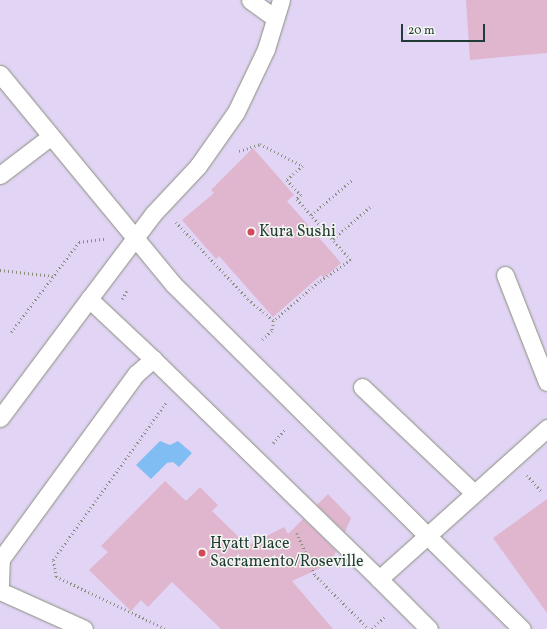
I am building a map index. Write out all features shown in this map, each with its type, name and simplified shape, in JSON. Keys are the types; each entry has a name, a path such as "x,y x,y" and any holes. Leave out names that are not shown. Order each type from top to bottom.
{"lane":[{"path":"250,0 275,18"},
{"path":"0,418 153,214 198,166 236,112 266,50 281,0"},
{"path":"0,74 135,240 234,346 522,629"},
{"path":"0,175 51,136"},
{"path":"505,276 547,382"},
{"path":"89,299 153,359 429,629"},
{"path":"0,585 1,559 136,374 153,359"},
{"path":"362,387 474,493"},
{"path":"379,579 426,534 547,428"},
{"path":"0,591 84,629"}],"path":[{"path":"234,156 251,144 260,144 303,166 287,180 311,215 351,260 319,282 274,321 272,331 262,341 267,346"},
{"path":"311,215 353,179"},
{"path":"332,239 372,205"},
{"path":"182,216 176,222 248,299 274,321"},
{"path":"11,332 79,242 108,238"},
{"path":"0,270 53,276"},
{"path":"165,629 56,577 54,560 169,399"},
{"path":"269,448 289,424"},
{"path":"296,531 315,575 369,629"},
{"path":"372,629 389,612"}],"shaded area":[{"path":"0,0 547,0 547,629 0,629"}],"water":[{"path":"160,441 170,445 178,441 192,453 179,467 173,462 167,463 151,479 136,465"}],"building":[{"path":"466,0 547,0 547,53 470,60"},
{"name":"Kura Sushi","path":"253,148 294,195 287,201 341,263 324,278 321,275 273,317 219,256 216,259 182,220 214,193 211,190"},
{"name":"Hyatt Place Sacramento/Roseville","path":"165,481 186,501 200,487 218,505 212,511 248,546 284,527 288,534 303,519 336,551 331,563 292,581 333,629 221,629 172,582 148,607 141,600 131,611 89,570 108,552 101,546"},
{"path":"328,494 351,518 345,532 317,505"},
{"path":"547,499 547,613 493,538"}],"place":[{"name":"Kura Sushi","path":"251,232"},
{"name":"Hyatt Place Sacramento/Roseville","path":"202,553"}]}
